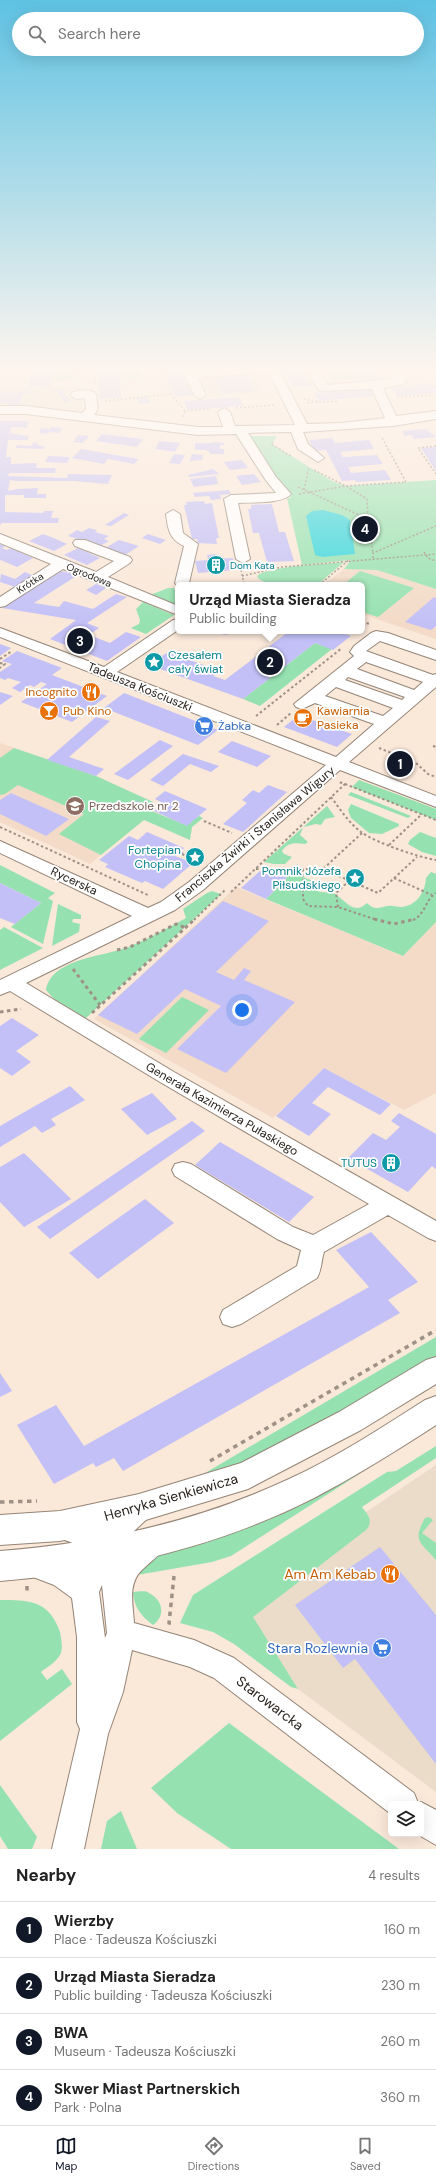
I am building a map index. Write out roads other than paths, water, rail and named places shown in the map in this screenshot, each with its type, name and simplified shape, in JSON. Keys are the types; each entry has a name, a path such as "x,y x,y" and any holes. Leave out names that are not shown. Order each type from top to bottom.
{"main road":[{"name":"Henryka Sienkiewicza","path":"0,1530 52,1514 140,1508 248,1475 350,1421 436,1369"},
{"path":"14,1565 100,1555 208,1526 283,1496 340,1469 436,1409"}],"street":[{"path":"243,558 231,499 281,496 284,494 251,452"},
{"path":"306,452 313,462"},
{"path":"173,514 175,534 178,538 191,544 182,582"},
{"name":"Ogrodowa","path":"0,538 175,610"},
{"path":"80,543 125,560 97,578"},
{"name":"Krótka","path":"0,603 61,564"},
{"path":"105,673 175,625"},
{"name":"Tadeusza Kościuszki","path":"0,632 105,673 331,770 436,802"},
{"path":"435,680 364,656 358,652 376,636 383,636 436,655"},
{"path":"364,656 308,700 386,724"},
{"path":"346,671 417,696"},
{"name":"Franciszka Żwirki i Stanisława Wigury","path":"5,985 168,906 196,886 386,724 435,680"},
{"path":"334,681 405,707"},
{"name":"Rycerska","path":"0,846 148,916"},
{"name":"Generała Kazimierza Pułaskiego","path":"5,985 436,1232"},
{"path":"183,1170 285,1233 314,1246"},
{"path":"232,1317 308,1271 309,1261 314,1246 388,1204"},
{"path":"92,1734 91,1637 84,1592 107,1538 140,1508"},
{"path":"52,1514 83,1533 94,1543 118,1586 121,1633 108,1692 92,1734 68,1849"},
{"path":"118,1586 131,1561 141,1551 160,1540"},
{"path":"14,1565 54,1570 75,1582 84,1592"},
{"name":"Starowarcka","path":"121,1633 194,1654 224,1668 399,1801"},
{"path":"424,1820 436,1829"}],"water":[{"path":"323,510 342,515 350,520 355,554 322,557 315,555 306,516 312,511"}],"place":[{"name":"Skwer Miast Partnerskich","path":"365,529"},
{"name":"Dom Kata","path":"216,565"},
{"name":"BWA","path":"80,641"},
{"name":"Czesałem cały świat","path":"154,662"},
{"name":"Urząd Miasta Sieradza","path":"270,662"},
{"name":"Incognito","path":"91,692"},
{"name":"Pub Kino","path":"49,711"},
{"name":"Kawiarnia Pasieka","path":"303,718"},
{"name":"Żabka","path":"204,726"},
{"name":"Wierzby","path":"400,764"},
{"name":"Przedszkole nr 2","path":"75,806"},
{"name":"Fortepian Chopina","path":"195,857"},
{"name":"Pomnik Józefa Piłsudskiego","path":"355,878"},
{"name":"TUTUS","path":"391,1163"},
{"name":"Am Am Kebab","path":"390,1574"},
{"name":"Stara Rozlewnia","path":"382,1648"}]}
